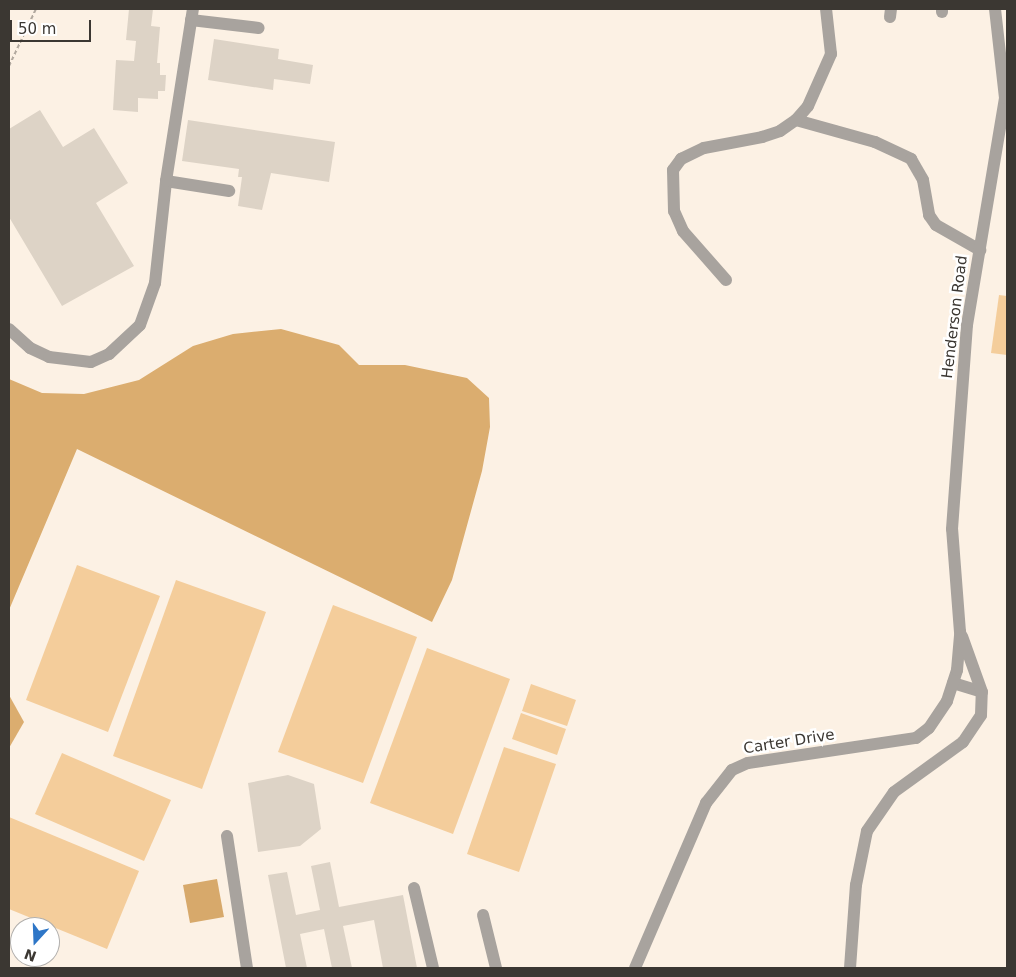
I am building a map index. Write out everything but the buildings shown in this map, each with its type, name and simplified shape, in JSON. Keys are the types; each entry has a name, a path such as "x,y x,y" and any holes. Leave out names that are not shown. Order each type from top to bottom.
{"street":[{"path":"726,280 683,231 674,211 673,170 682,160 704,148 780,132 796,120 808,106 831,54 826,9"},
{"name":"Henderson Road","path":"953,683 960,632 952,529 967,325 1005,98 996,9"},
{"path":"9,329 30,348 68,362 91,362 124,341 140,325 155,283 166,181 192,15 259,28"},
{"path":"796,120 876,142 911,159 923,180 929,215 936,225 980,250"},
{"path":"166,181 229,191"},
{"name":"Henderson Road","path":"850,968 856,885 867,832 894,792 911,776 938,763 970,734 981,714 982,692 960,632"},
{"path":"953,683 982,692"},
{"name":"Carter Drive","path":"635,968 706,803 732,770 748,764 916,738 940,714 953,683"},
{"path":"227,836 247,968"},
{"path":"414,888 433,968"},
{"path":"483,915 496,968"}],"path":[{"path":"9,66 36,9"}],"shaded area":[{"path":"999,295 1007,296 1007,355 991,353"},
{"path":"281,329 339,345 359,365 405,365 467,378 489,398 490,427 482,471 452,580 432,622 77,449 9,610 9,379 42,393 84,394 139,380 193,346 233,334"},
{"path":"77,565 160,596 108,732 26,700"},
{"path":"176,580 266,612 202,789 113,756"},
{"path":"333,605 417,637 363,783 278,752"},
{"path":"427,648 510,679 453,834 370,803"},
{"path":"531,684 576,700 567,726 522,711"},
{"path":"9,695 24,722 9,748"},
{"path":"521,713 566,729 557,755 512,739"},
{"path":"504,747 556,764 519,872 467,854"},
{"path":"62,753 171,800 144,861 35,814"},
{"path":"9,817 139,871 107,949 60,930 60,917 29,917 9,909"},
{"path":"217,879 224,917 190,923 183,885"}]}
